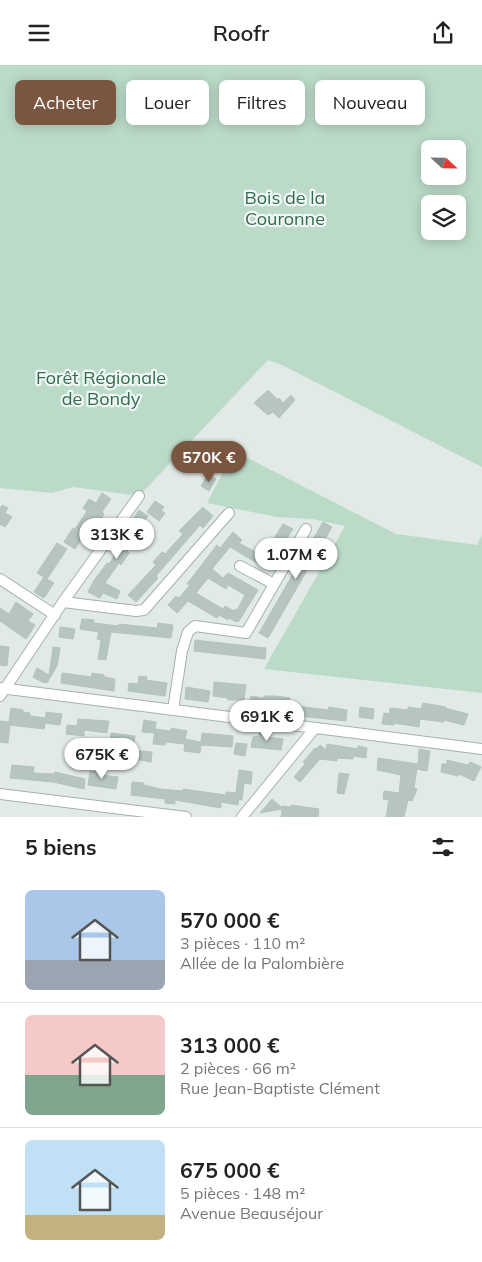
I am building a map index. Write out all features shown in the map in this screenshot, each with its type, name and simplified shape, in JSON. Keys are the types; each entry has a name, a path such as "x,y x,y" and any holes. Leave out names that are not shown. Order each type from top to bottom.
{"street":[{"path":"139,496 2,691 173,710 482,749"},
{"path":"64,601 136,611 144,610 229,513"},
{"path":"173,710 182,651 188,631 195,626 246,633 306,529"},
{"path":"240,566 274,584"},
{"path":"0,579 54,615"},
{"path":"242,817 315,728"},
{"path":"0,793 186,817"}],"green space":[{"name":"Bois de la Couronne","path":"0,65 482,65 482,467 282,365 268,360 139,496 73,487 52,493 0,488"},
{"path":"234,451 396,534 477,545 482,535 482,693 264,669 345,526 312,519 277,517 207,503"}],"building":[{"path":"268,390 283,403 291,395 295,400 279,418 273,412 268,415 254,403"},
{"path":"208,474 216,479 209,491 201,486"},
{"path":"102,493 111,499 102,512 104,514 101,519 98,517 93,525 91,524 75,549 64,542 87,511 83,508 89,499 96,503"},
{"path":"155,501 164,507 161,511 165,513 159,521 147,512"},
{"path":"2,505 8,508 5,513 12,517 5,527 0,524 0,509"},
{"path":"203,507 213,516 203,528 200,525 156,576 158,578 136,602 128,595 156,565 153,562 162,552 165,554 183,534 179,531"},
{"path":"139,510 148,516 140,527 143,528 127,551 129,553 121,565 119,563 105,583 120,591 117,599 103,593 100,598 88,592 93,582 107,563 109,564 124,541 134,522 132,521"},
{"path":"323,522 332,527 268,638 259,633"},
{"path":"283,524 293,529 269,570 230,547 212,569 223,578 228,573 258,590 239,621 236,622 229,618 228,620 219,615 217,618 188,601 177,613 168,605 176,596 179,598 190,585 187,584 217,545 220,548 233,532 242,540 239,543 263,556","holes":["208,578 226,589 228,585 245,595 237,610 235,609 234,611 225,606 223,609 196,593"]},
{"path":"57,543 67,549 47,579 54,583 44,598 34,592 44,577 37,573"},
{"path":"16,602 33,614 28,621 35,625 26,639 0,621 0,608 9,614"},
{"path":"82,619 94,620 94,623 119,626 119,624 157,628 158,623 173,625 171,638 111,632 106,660 98,659 101,640 97,639 99,632 80,629"},
{"path":"60,627 75,629 73,639 59,637"},
{"path":"195,640 266,648 265,659 194,651"},
{"path":"0,646 9,647 7,666 0,665"},
{"path":"53,647 60,648 57,666 47,683 44,683 33,677 37,668 49,675"},
{"path":"62,673 91,677 92,673 104,675 104,677 115,679 114,691 61,683"},
{"path":"139,676 147,677 146,680 167,683 165,696 128,691 129,683 138,684"},
{"path":"214,682 246,685 244,700 228,700 228,698 213,696"},
{"path":"186,687 210,691 208,702 185,699"},
{"path":"251,696 290,698 289,705 328,710 329,707 347,710 346,721 299,716 300,714 249,707"},
{"path":"423,703 446,707 468,714 464,725 444,720 444,722 420,719 419,727 394,723 394,725 382,724 384,713 389,714 390,708 408,710 408,707 421,709"},
{"path":"360,707 374,709 373,719 359,717"},
{"path":"11,708 23,710 23,712 30,713 30,716 46,718 44,729 10,725 8,743 0,742 0,721 9,722"},
{"path":"46,712 62,714 60,725 45,723"},
{"path":"78,719 109,721 107,733 84,730 84,736 66,734 67,725 77,726"},
{"path":"144,720 156,722 155,733 142,732"},
{"path":"171,728 187,731 185,739 201,742 202,733 233,736 232,747 201,745 200,753 184,751 185,744 166,742 165,745 153,744 155,729 171,731"},
{"path":"111,733 135,736 133,749 110,745"},
{"path":"259,733 267,735 267,737 283,739 281,750 251,747 253,737 259,736"},
{"path":"236,743 247,744 245,756 234,754"},
{"path":"327,744 358,749 358,746 367,748 366,758 353,756 353,759 337,758 337,761 320,759 300,782 294,777 305,764 303,762 315,748 320,745 326,750"},
{"path":"419,749 430,751 427,771 417,769 414,788 417,789 412,801 408,800 404,817 386,817 389,800 383,799 384,791 399,793 401,775 377,770 378,758 418,764"},
{"path":"130,750 152,752 151,762 135,759 135,763 128,762"},
{"path":"447,760 468,765 470,762 481,767 474,781 459,774 458,776 441,772 442,764 447,764"},
{"path":"12,765 34,767 33,773 54,774 55,772 85,779 84,789 53,782 10,778"},
{"path":"239,770 252,772 251,784 244,783 242,800 239,799 238,805 221,802 221,808 175,800 175,804 165,803 165,799 131,795 132,782 144,783 144,785 160,789 183,791 183,789 226,795 226,792 236,793"},
{"path":"90,771 102,772 102,775 118,777 116,789 88,785"},
{"path":"339,773 349,774 344,794 337,793"},
{"path":"272,799 282,808 282,806 291,807 291,805 319,809 318,817 281,817 282,809 260,813"}],"park label":[{"name":"Forêt Régionale de Bondy","path":"101,388"}]}
